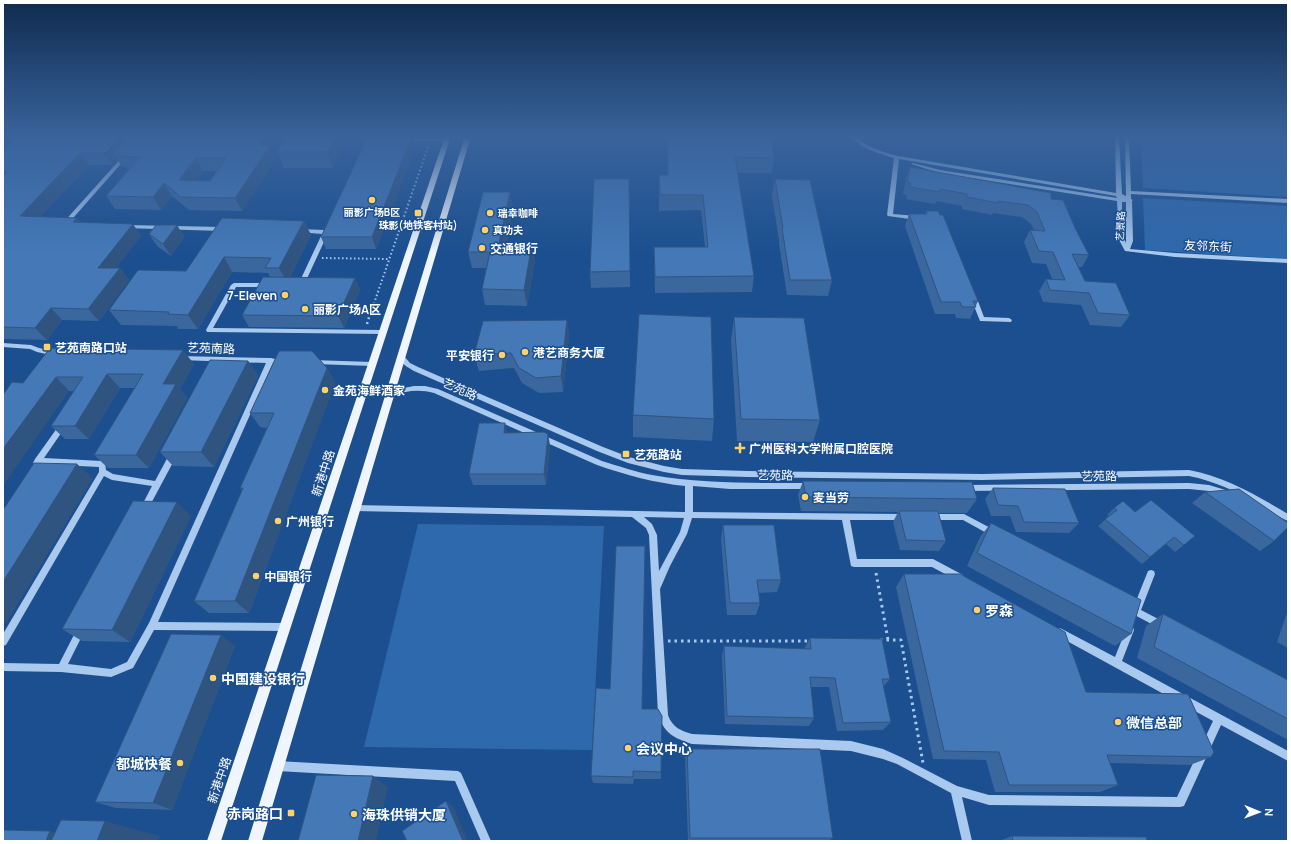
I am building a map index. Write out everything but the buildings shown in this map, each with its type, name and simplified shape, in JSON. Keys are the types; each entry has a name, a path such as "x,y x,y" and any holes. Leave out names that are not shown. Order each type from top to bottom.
{"main road":[{"name":"新港中路","path":"214,841 435,175"},
{"path":"255,841 456,175"}],"street":[{"path":"71,226 64,226 109,175"},
{"path":"895,175 890,215 922,218"},
{"path":"974,175 1130,200"},
{"name":"艺景路","path":"1118,175 1122,240 1127,250"},
{"name":"艺景路","path":"1127,250 1130,241 1129,175"},
{"path":"1130,192 1288,201"},
{"path":"293,286 301,286 329,225"},
{"path":"119,227 230,230"},
{"path":"294,231 326,232"},
{"name":"友邻东街","path":"1127,250 1175,255 1288,261"},
{"path":"271,285 234,285 209,330 383,332"},
{"path":"970,290 982,319 1009,320"},
{"path":"3,345 31,347 36,350 59,354"},
{"name":"艺苑路","path":"401,357 408,365 485,400 628,460 664,469 682,472 740,474 989,477 1189,474 1214,478 1235,487 1288,518"},
{"name":"艺苑南路","path":"152,626 274,361 171,358"},
{"path":"310,362 372,364"},
{"name":"艺苑路","path":"391,393 409,388 426,387 611,467 650,478 689,483 820,487"},
{"path":"3,642 103,472 102,464 92,460 36,465 67,418"},
{"path":"139,518 175,450"},
{"path":"103,472 112,477 157,484"},
{"path":"657,594 658,584 662,574 686,527 689,515 689,483"},
{"name":"艺苑路","path":"958,488 1189,486 1209,488 1236,497 1274,519"},
{"path":"355,508 689,515 964,517 1005,540"},
{"path":"634,514 649,526 653,534 658,641 663,715 665,723 673,732 692,739 851,746 883,754 900,761 955,790 989,800 1180,802 1219,719"},
{"path":"845,516 854,563 933,563 967,582"},
{"path":"1118,663 1136,611 1151,574"},
{"path":"1122,604 1171,630"},
{"path":"60,668 86,620"},
{"path":"3,667 60,668 111,673 130,665 152,626 286,627"},
{"path":"1049,626 1288,756"},
{"path":"277,766 458,776 486,841"},
{"path":"955,790 967,841"}],"path":[{"path":"364,332 418,175"},
{"path":"313,258 389,258"},
{"path":"874,563 888,640"},
{"path":"872,640 901,640 926,775"},
{"path":"658,641 816,641"}],"shaded area":[{"path":"1143,175 1288,175 1288,197 1143,188"},
{"path":"1143,198 1288,206 1288,259 1145,250"},
{"path":"418,524 604,526 592,750 364,747"}],"place":[{"name":"丽影广场B区","path":"372,200"},
{"name":"珠影(地铁客村站)","path":"418,213"},
{"name":"瑞幸咖啡","path":"490,213"},
{"name":"真功夫","path":"485,230"},
{"name":"交通银行","path":"482,248"},
{"name":"7-Eleven","path":"285,295"},
{"name":"丽影广场A区","path":"305,309"},
{"name":"艺苑南路口站","path":"47,347"},
{"name":"港艺商务大厦","path":"525,352"},
{"name":"平安银行","path":"502,355"},
{"name":"金苑海鲜酒家","path":"325,390"},
{"name":"广州医科大学附属口腔医院","path":"740,448"},
{"name":"艺苑路站","path":"626,454"},
{"name":"麦当劳","path":"805,497"},
{"name":"广州银行","path":"278,521"},
{"name":"中国银行","path":"256,576"},
{"name":"罗森","path":"977,610"},
{"name":"中国建设银行","path":"213,678"},
{"name":"微信总部","path":"1118,722"},
{"name":"会议中心","path":"628,748"},
{"name":"都城快餐","path":"180,763"},
{"name":"赤岗路口","path":"291,813"},
{"name":"海珠供销大厦","path":"354,814"}]}
